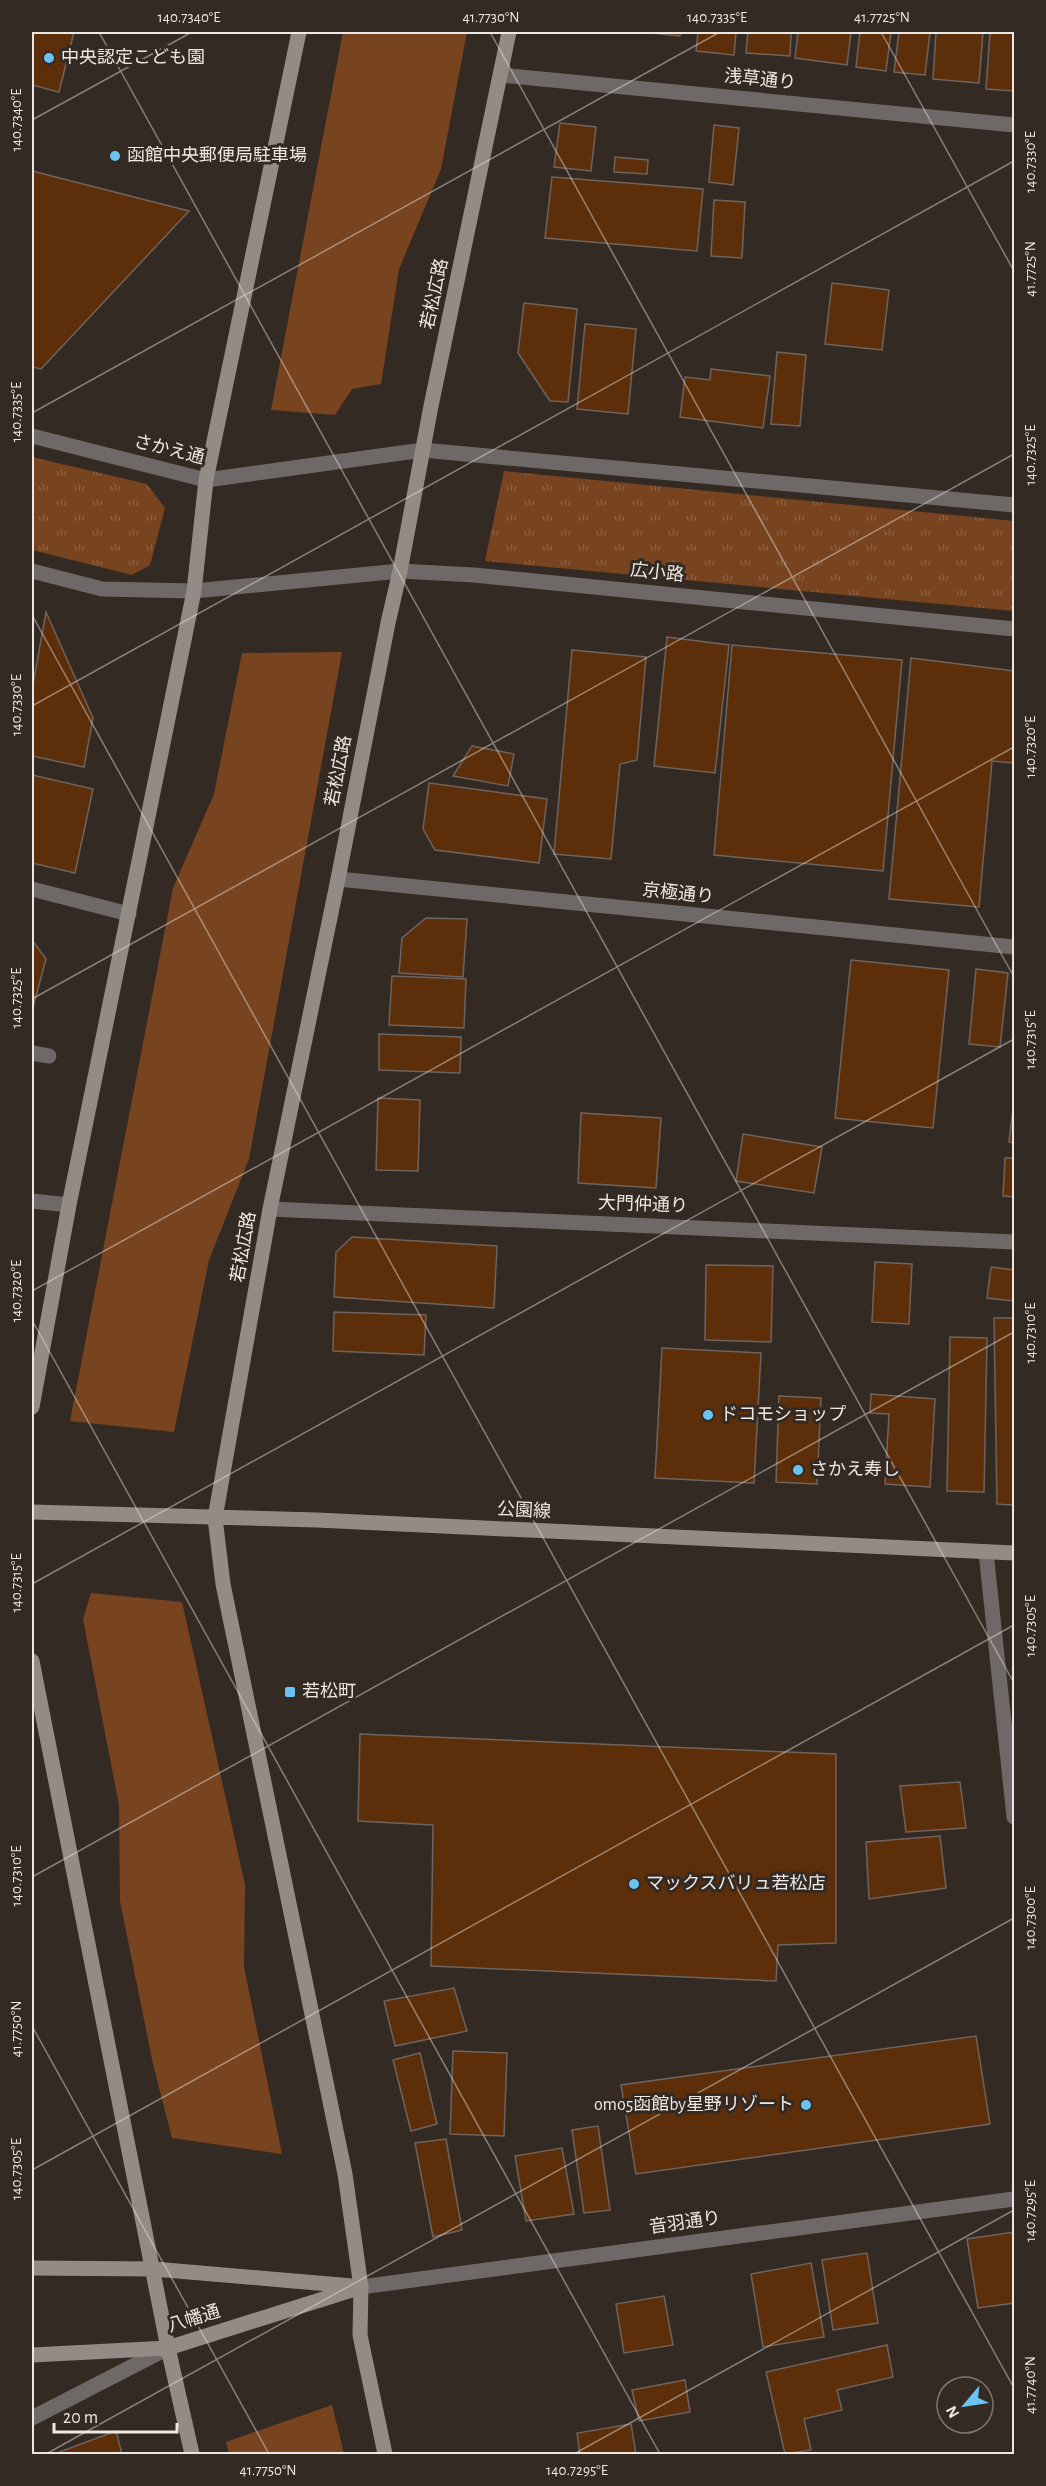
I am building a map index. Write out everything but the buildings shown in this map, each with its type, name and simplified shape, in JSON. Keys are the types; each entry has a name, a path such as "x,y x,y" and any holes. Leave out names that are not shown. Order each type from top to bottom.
{"street":[{"path":"32,1407 69,1205 194,591 206,480 299,32"},
{"name":"若松広路","path":"385,2454 360,2335 361,2287 345,2174 223,1584 215,1518 270,1209 509,32"},
{"name":"浅草通り","path":"501,75 1014,125"},
{"name":"さかえ通","path":"32,436 206,480 423,450"},
{"path":"423,450 1014,505"},
{"name":"広小路","path":"194,591 400,571 474,575 1014,629"},
{"path":"32,572 102,589 194,591"},
{"name":"京極通り","path":"338,879 1014,947"},
{"path":"32,889 129,914"},
{"path":"32,1053 49,1056"},
{"path":"32,1201 69,1205"},
{"name":"大門仲通り","path":"270,1209 1014,1242"},
{"name":"公園線","path":"32,1512 329,1521 1014,1553"},
{"path":"986,1552 1014,1817"},
{"path":"32,1661 168,2348 192,2454"},
{"name":"音羽通り","path":"361,2287 1014,2199"},
{"path":"32,2268 154,2269 361,2287"},
{"name":"八幡通","path":"32,2355 168,2348 361,2287"},
{"path":"32,2418 168,2348"}],"green space":[{"path":"343,32 467,32 441,169 399,269 381,384 352,389 335,415 271,410"},
{"path":"32,457 147,484 165,508 150,565 132,575 32,550"},
{"path":"504,471 1014,521 1014,611 485,561"},
{"path":"342,652 249,1159 209,1260 174,1432 70,1421 173,888 214,794 242,653"},
{"path":"91,1593 182,1602 245,1885 244,1967 282,2154 172,2138 153,2064 120,1901 119,1805 83,1619"},
{"path":"332,2405 344,2454 229,2454 226,2442"}],"place":[{"name":"中央認定こども園","path":"49,58"},
{"name":"函館中央郵便局駐車場","path":"115,156"},
{"name":"ドコモショップ","path":"708,1415"},
{"name":"さかえ寿し","path":"798,1470"},
{"name":"若松町","path":"290,1692"},
{"name":"マックスバリュ若松店","path":"634,1884"},
{"name":"omo5函館by星野リゾート","path":"806,2105"}]}
